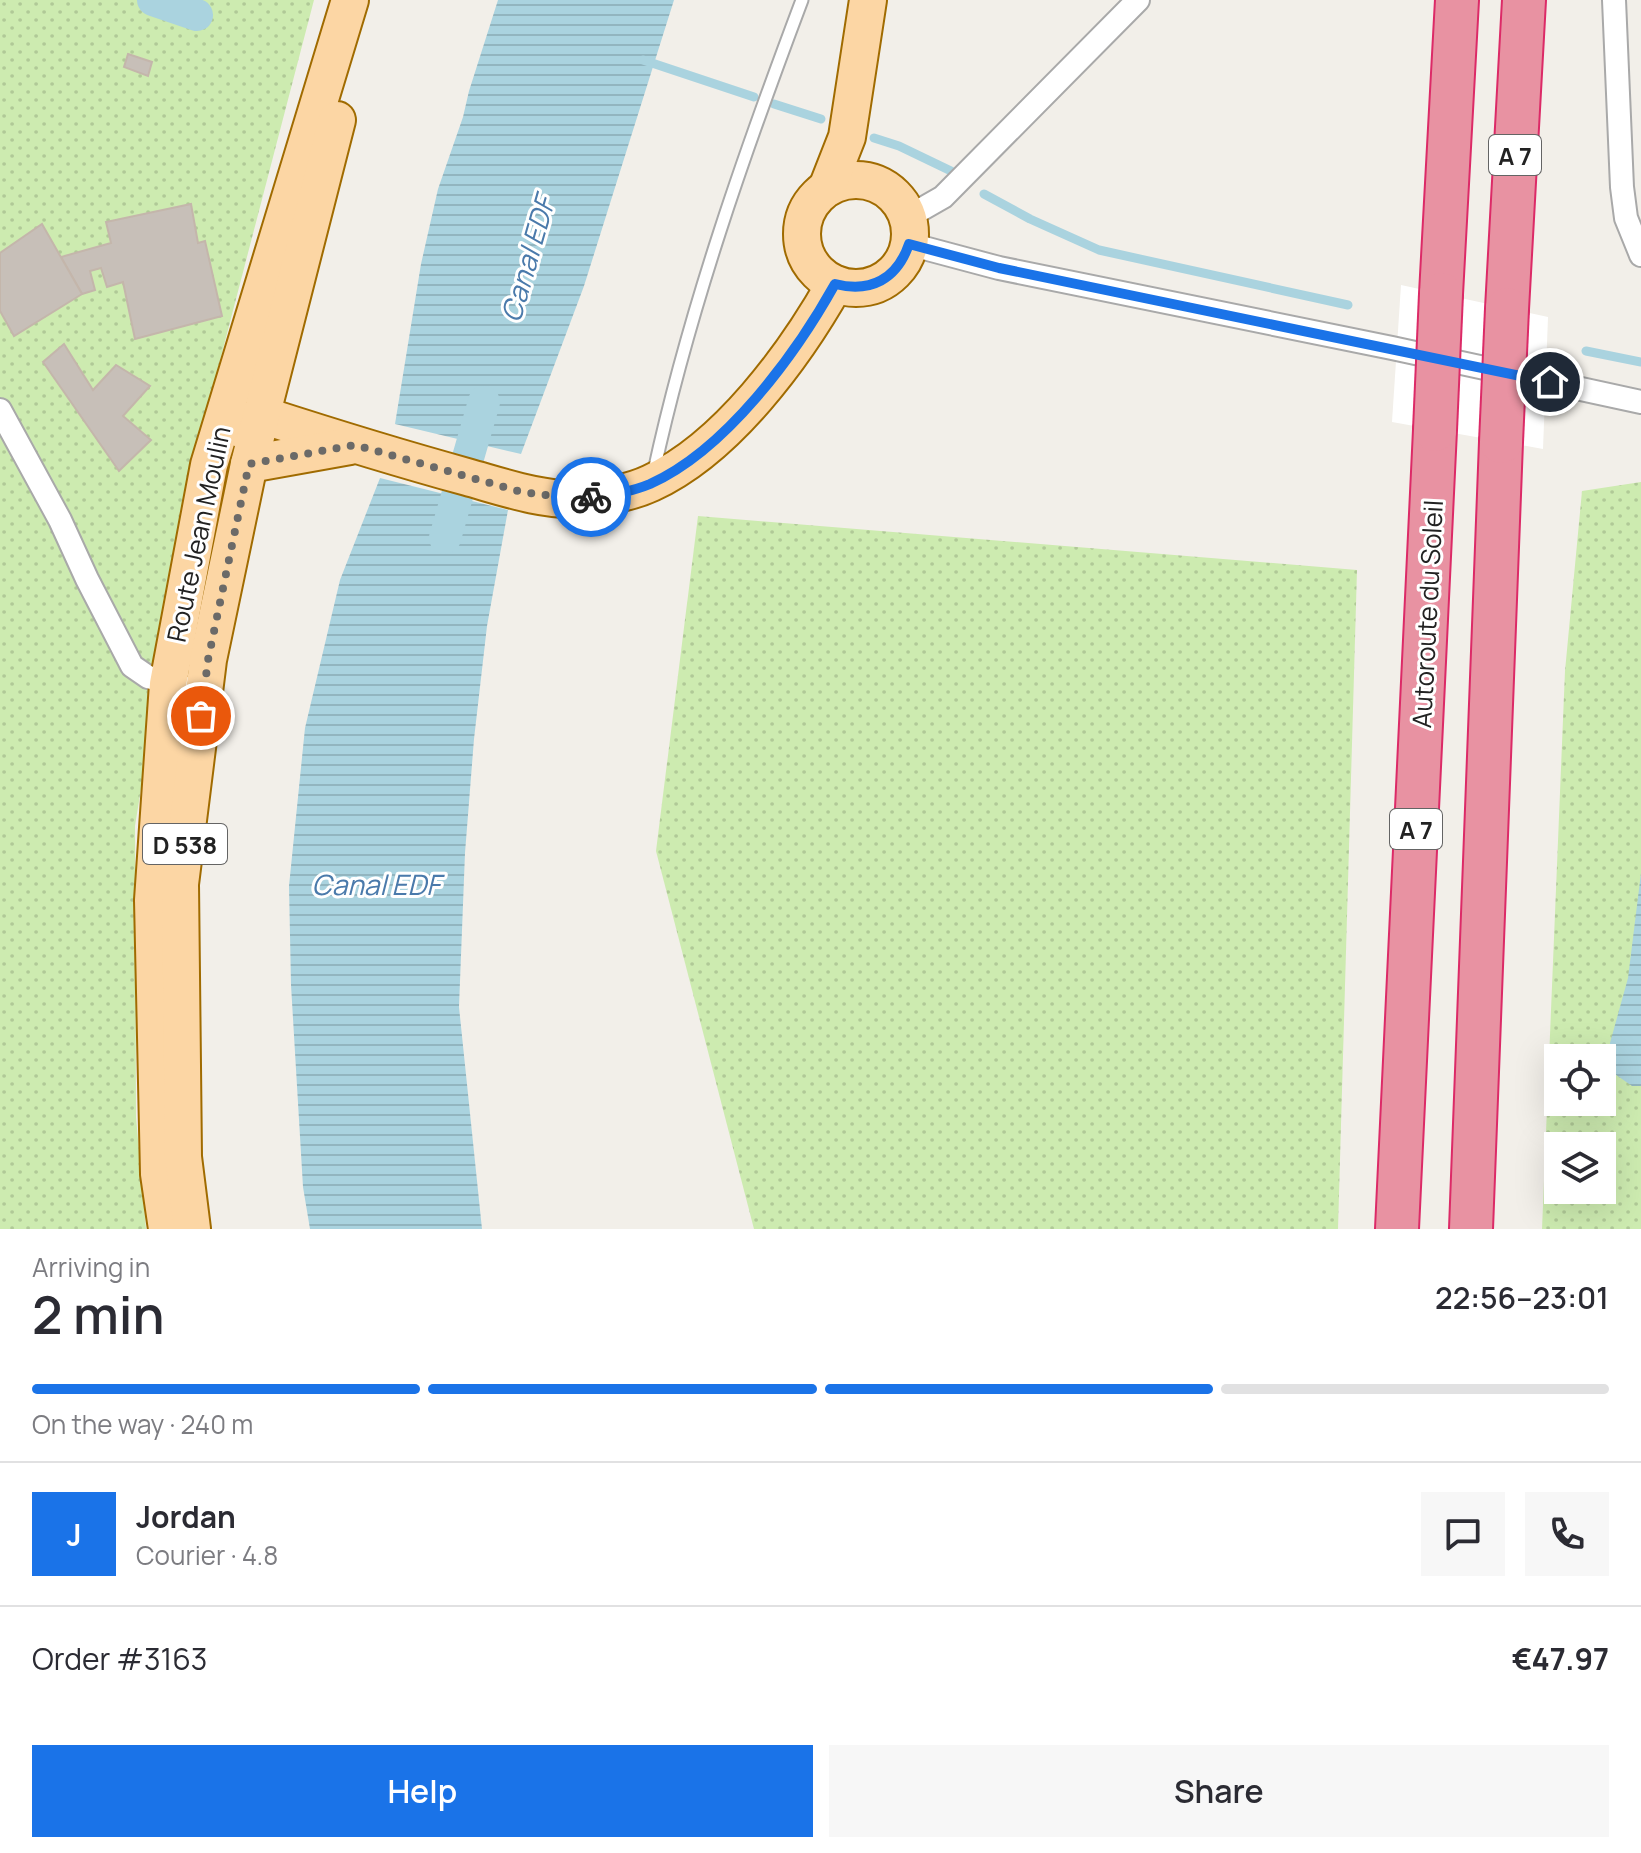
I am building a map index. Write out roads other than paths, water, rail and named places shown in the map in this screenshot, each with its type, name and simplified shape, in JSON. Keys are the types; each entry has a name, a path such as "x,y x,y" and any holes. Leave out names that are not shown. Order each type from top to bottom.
{"highway":[{"name":"Autoroute du Soleil","path":"1397,1229 1457,0"},
{"name":"A 7","path":"1471,1229 1501,442 1524,0"}],"main road":[{"name":"Route Jean Moulin","path":"167,1229 159,1174 153,900 188,677 209,465 350,0"},
{"name":"D 538","path":"249,464 253,421 366,0"},
{"path":"827,188 847,137 868,0"},
{"path":"847,137 866,181"},
{"path":"866,181 889,191 900,203 909,231 904,259 895,272 867,287 851,288 835,284 821,275 803,247 802,230 806,213 827,188 843,182 866,181"},
{"name":"D 538","path":"253,421 246,390 279,229"},
{"path":"209,465 232,435 253,421 522,492 578,499 620,493 651,483 686,462 729,426 778,371 814,321 835,284"},
{"path":"249,464 369,450"},
{"name":"Route Jean Moulin","path":"192,1229 183,1157 180,884 188,677 249,464"}],"street":[{"path":"1138,0 909,231 999,268 1377,344 1641,402"},
{"path":"1614,0 1622,187 1626,218 1641,255"},
{"path":"0,410 60,520 132,666 148,677 188,677"}],"lane":[{"path":"651,483 664,426 723,219 802,0"}],"water":[{"name":"Canal EDF","path":"498,0 674,0 584,286 521,454 395,424 421,264 438,189"},
{"name":"Canal EDF","path":"380,478 508,510 487,626 474,739 465,853 459,1007 482,1229 310,1229 303,1187 291,985 289,886 305,728 340,580"},
{"path":"1641,873 1641,1086 1632,1086 1616,1075 1616,1044 1610,1044 1628,978"}],"waterway":[{"path":"153,0 197,15"},
{"path":"643,60 754,97"},
{"path":"774,104 821,119"},
{"path":"874,138 899,146 951,171"},
{"path":"984,194 1099,250 1348,305"},
{"path":"1586,351 1641,362"},
{"name":"Canal EDF","path":"445,538 484,402"}]}
